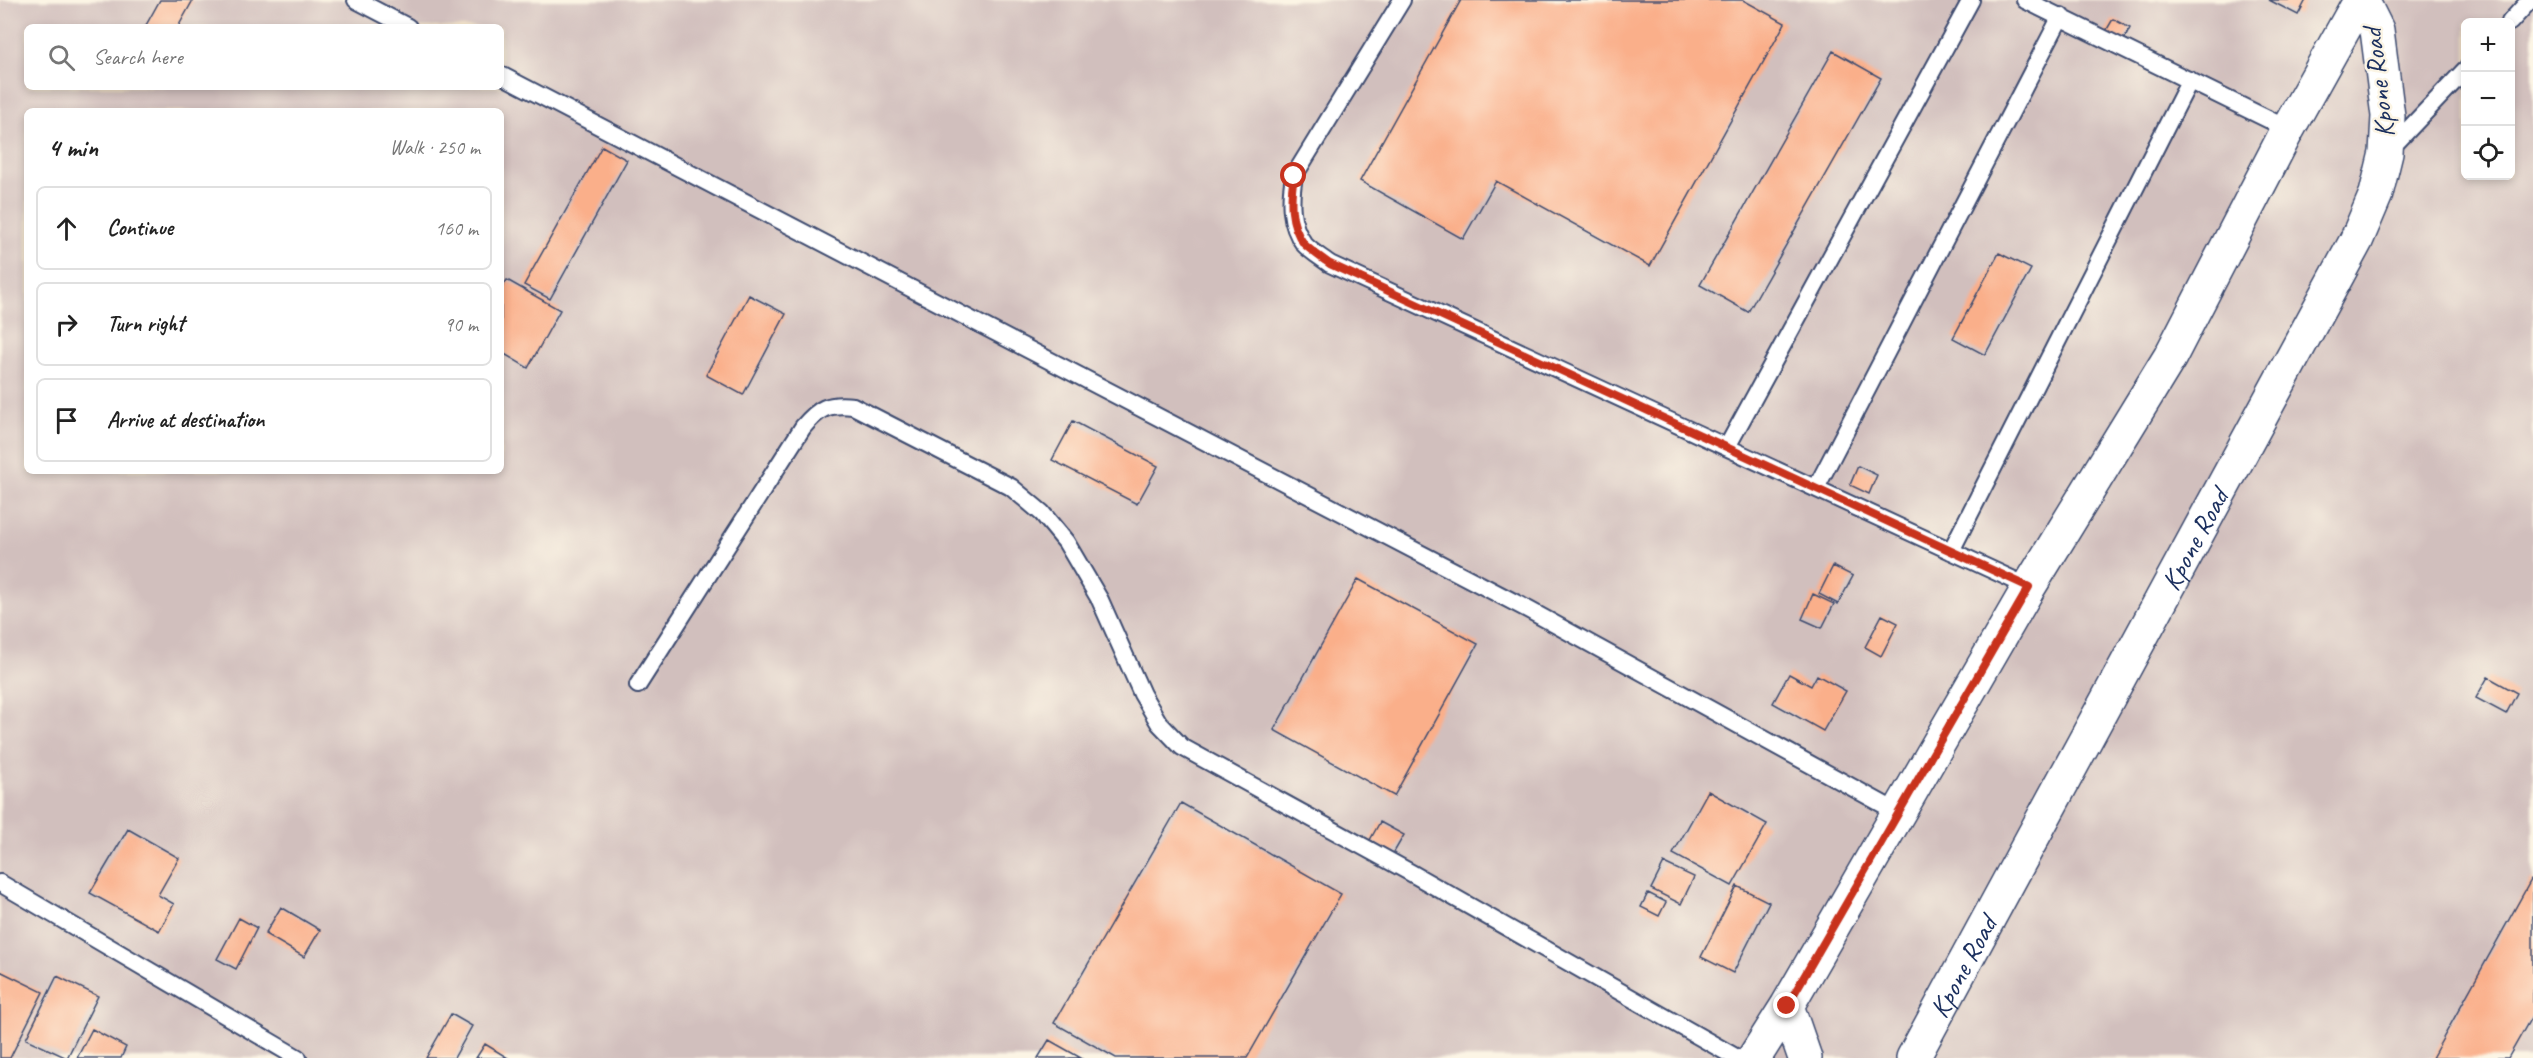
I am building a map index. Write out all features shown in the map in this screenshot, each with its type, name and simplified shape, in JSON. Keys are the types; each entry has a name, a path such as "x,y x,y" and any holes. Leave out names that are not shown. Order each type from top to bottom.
{"street":[{"path":"1754,1058 1787,1006 2029,587 2170,357 2288,129 2361,0"},
{"name":"Kpone Road","path":"1913,1058 2356,241 2376,194 2386,153 2388,116 2377,30 2361,0"},
{"path":"1787,1006 1805,1058"}],"lane":[{"path":"356,0 402,24"},
{"path":"1402,0 1294,176 1290,198 1293,222 1305,244 1330,264 2029,587"},
{"path":"1727,447 1971,0"},
{"path":"2025,0 2288,129"},
{"path":"2514,18 2530,0"},
{"path":"1816,488 2061,16"},
{"path":"2386,153 2463,72"},
{"path":"504,77 1519,604 1899,813"},
{"path":"1951,551 2190,80"},
{"path":"638,685 803,427 816,411 836,404 853,406 1011,487 1042,513 1066,542 1100,600 1148,703 1160,723 1182,747 1413,874 1737,1058"},
{"path":"0,883 298,1058"}],"shaded area":[{"path":"0,0 2533,0 2533,1058 0,1058"}],"building":[{"path":"160,0 193,0 180,24 147,24"},
{"path":"1461,0 1743,0 1785,23 1650,266 1496,181 1463,239 1360,181"},
{"path":"2269,0 2306,0 2298,15"},
{"path":"2113,19 2130,28 2121,46 2103,36"},
{"path":"1833,51 1881,78 1748,312 1700,285"},
{"path":"602,146 627,160 550,299 524,285"},
{"path":"1999,253 2031,269 1985,355 1953,338"},
{"path":"507,280 560,310 528,368 504,354 504,284"},
{"path":"749,295 786,314 743,395 706,375"},
{"path":"1073,421 1158,466 1137,504 1052,460"},
{"path":"1858,466 1877,475 1869,494 1850,485"},
{"path":"1833,566 1853,576 1838,604 1819,594"},
{"path":"1358,579 1478,644 1394,796 1274,730"},
{"path":"1813,594 1834,604 1822,628 1802,619"},
{"path":"1882,615 1898,623 1881,656 1865,647"},
{"path":"1789,674 1811,686 1817,675 1846,691 1823,731 1773,703"},
{"path":"2488,677 2517,693 2506,714 2476,698"},
{"path":"1708,791 1767,824 1732,886 1673,854"},
{"path":"1181,803 1341,894 1247,1058 1116,1058 1054,1023"},
{"path":"1380,822 1404,835 1393,854 1370,840"},
{"path":"128,829 179,858 158,895 174,904 159,931 90,893"},
{"path":"1664,863 1694,877 1681,904 1651,889"},
{"path":"2531,880 2533,881 2533,1014 2508,1058 2432,1058"},
{"path":"1737,886 1769,902 1733,973 1701,957"},
{"path":"1648,893 1666,902 1659,916 1641,907"},
{"path":"281,907 320,930 304,957 265,934"},
{"path":"239,918 257,928 236,969 217,959"},
{"path":"0,971 43,992 10,1058 0,1058"},
{"path":"57,976 98,996 67,1058 26,1039"},
{"path":"451,1014 472,1026 454,1058 426,1058"},
{"path":"92,1029 126,1047 121,1058 77,1058"},
{"path":"1049,1040 1081,1058 1038,1058"},
{"path":"485,1044 508,1058 476,1058"}],"route":[{"path":"1294,176 1290,198 1293,222 1305,244 1330,264 2029,587 1787,1006"}]}
